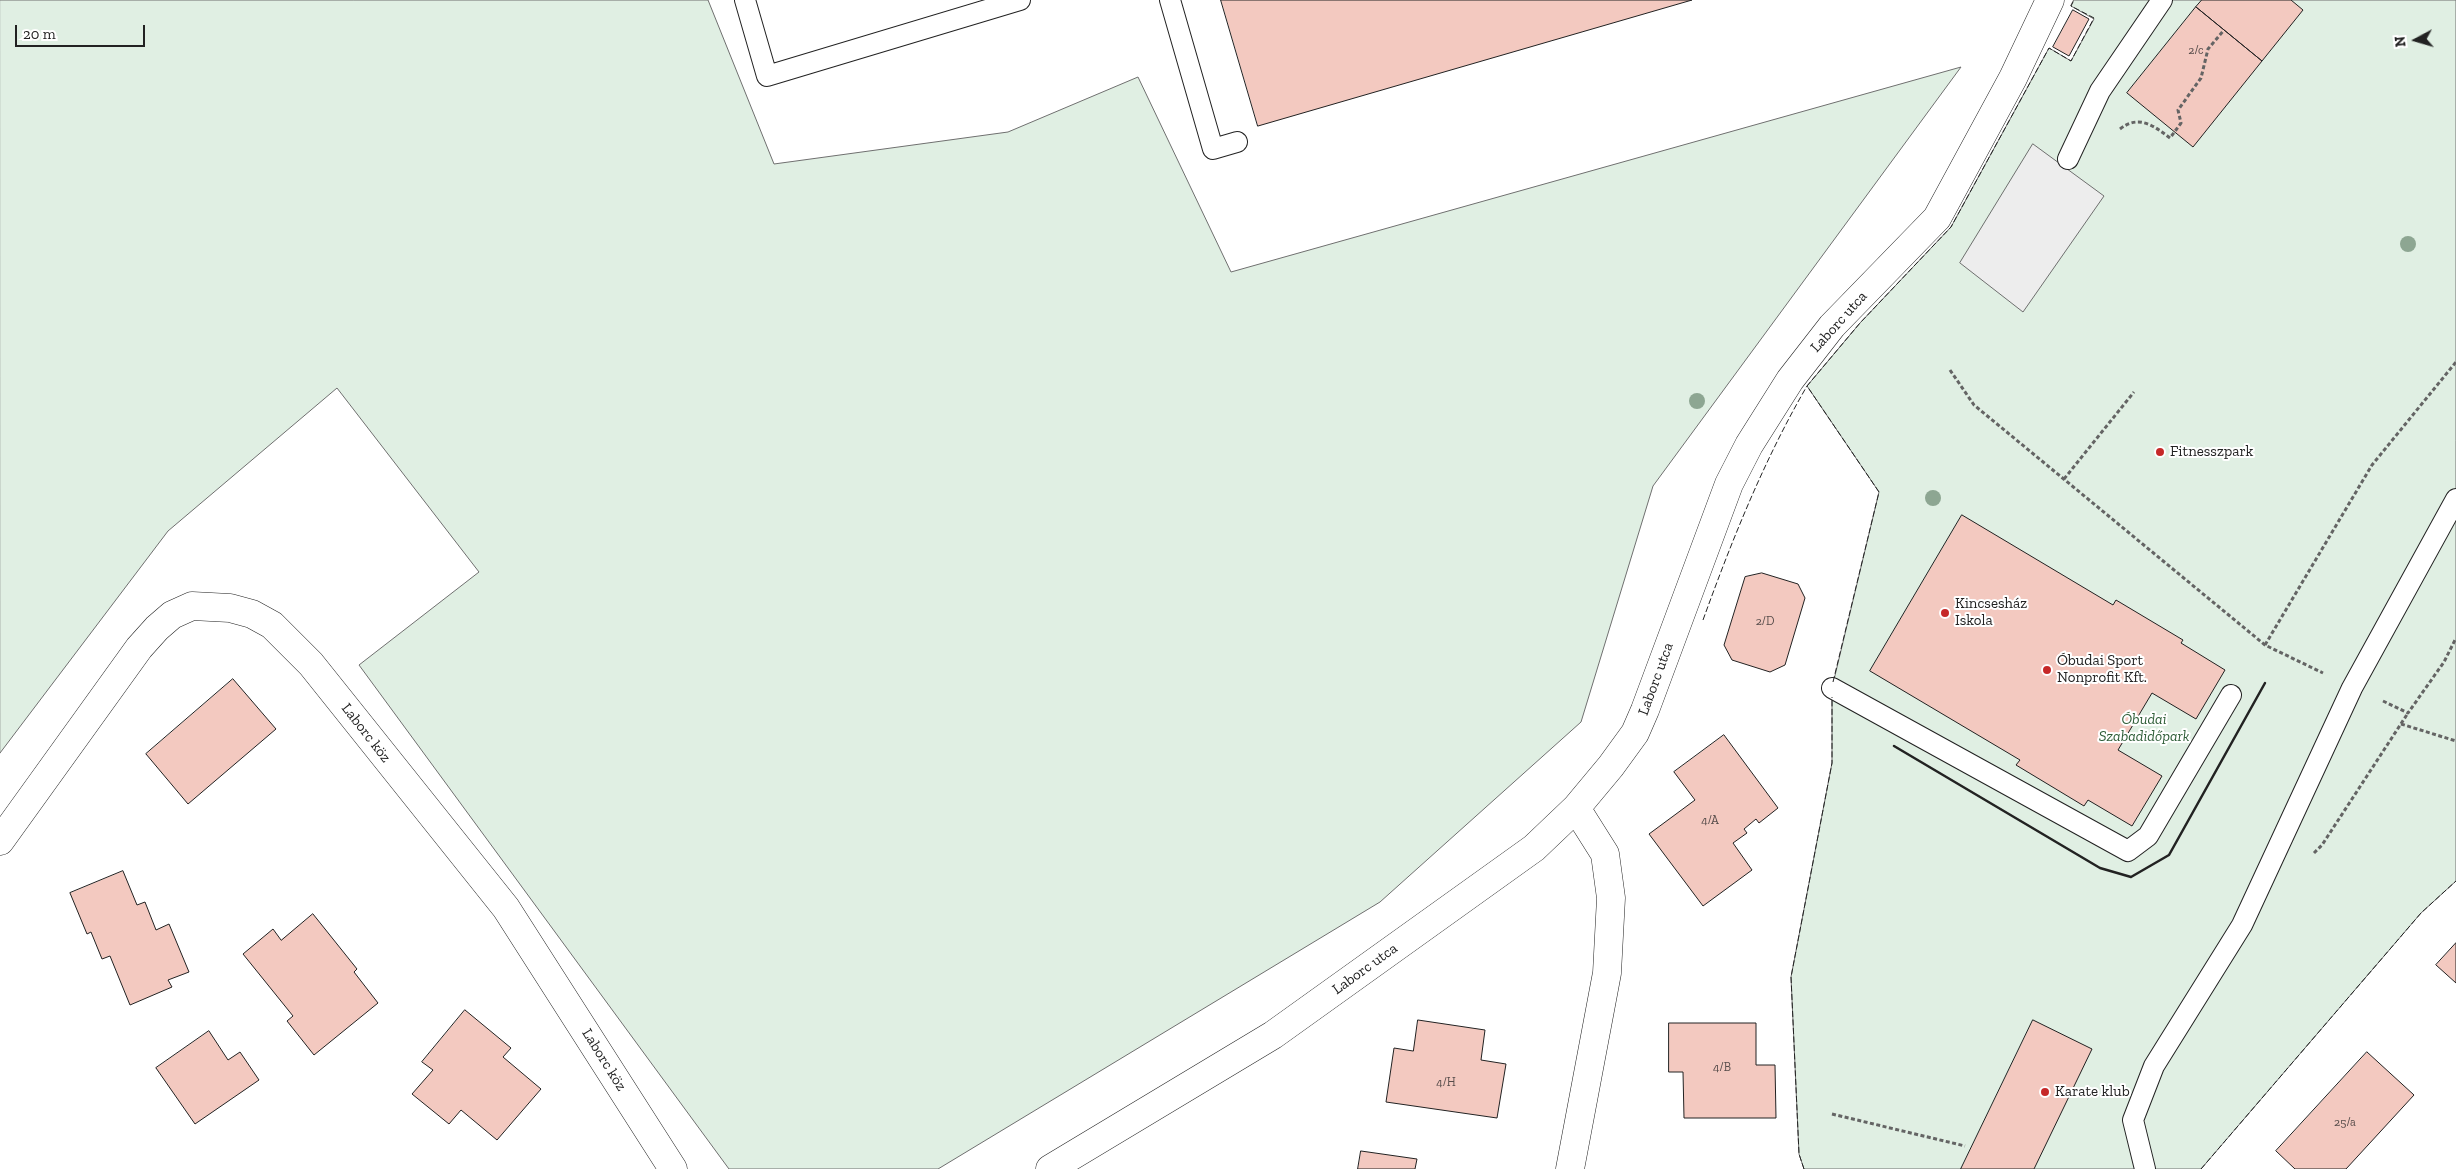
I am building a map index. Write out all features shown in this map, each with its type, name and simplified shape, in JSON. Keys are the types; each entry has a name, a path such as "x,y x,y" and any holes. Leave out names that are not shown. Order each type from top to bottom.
{"street":[{"name":"Laborc utca","path":"1050,1169 1273,1035 1534,848 1576,808 1634,733 1645,710 1728,484 1749,445 1790,380 1832,326 1936,218 2013,78 2050,0"},
{"name":"Laborc köz","path":"0,841 140,648 157,628 172,615 192,606 230,608 252,614 272,624 311,664 506,908 673,1169"},
{"path":"1570,1169 1607,973 1611,898 1605,854 1576,808"}],"lane":[{"path":"745,0 767,76 1020,0"},
{"path":"1170,0 1213,149 1237,142"},
{"path":"2068,159 2100,91 2162,0"},
{"path":"2145,1169 2134,1120 2154,1066 2242,925 2352,688 2456,498"},
{"path":"1832,688 2128,851 2148,836 2231,694"}],"path":[{"path":"2149,122 2170,138 2181,123 2178,110 2200,78 2208,49 2224,30"},
{"path":"2265,645 2372,465 2456,362"},
{"path":"1950,370 1974,405 2265,645 2408,713"},
{"path":"2064,479 2134,392"},
{"path":"2309,858 2322,845 2408,713 2444,662 2456,638"},
{"path":"2401,724 2456,741"},
{"path":"1832,1114 1965,1146"}],"green space":[{"path":"0,0 708,0 774,164 1008,132 1138,77 1231,272 1961,67 1653,486 1581,722 1380,902 938,1169 729,1169 359,665 479,572 337,388 168,531 0,753"},
{"name":"Óbudai Szabadidőpark","path":"2074,0 2456,0 2456,881 2421,913 2201,1169 1804,1169 1799,1154 1791,977 1832,763 1832,688 1879,492 1807,386 1860,323 1951,227 2049,48 2071,61 2094,19 2071,6"}],"shaded area":[{"path":"2033,144 2104,196 2023,312 1960,263"}],"building":[{"path":"1221,0 1692,0 1258,126"},
{"path":"2202,0 2291,0 2303,10 2262,61 2196,7"},
{"path":"2196,7 2262,61 2193,147 2127,93"},
{"path":"2073,10 2089,19 2069,56 2053,47"},
{"name":"Óbudai Sport Nonprofit Kft.","path":"1962,515 2113,605 2116,600 2183,640 2181,643 2225,670 2196,719 2152,693 2118,750 2162,776 2132,826 2088,800 2084,806 2016,765 2020,760 1870,671"},
{"path":"1762,573 1798,584 1805,598 1785,665 1770,672 1732,660 1724,645 1745,577"},
{"path":"233,679 276,729 188,804 146,754"},
{"path":"1724,735 1778,808 1759,823 1756,819 1744,829 1747,833 1733,843 1752,870 1703,906 1649,834 1695,800 1674,772"},
{"path":"123,871 137,905 145,902 156,930 169,924 189,972 168,980 172,987 130,1005 110,956 102,959 91,932 87,934 70,893"},
{"path":"313,914 357,969 354,972 378,1003 314,1055 287,1021 293,1016 243,954 273,929 281,940"},
{"path":"2456,943 2456,983 2436,965"},
{"path":"465,1010 511,1048 503,1057 541,1089 497,1140 461,1110 449,1124 412,1094 433,1070 422,1062"},
{"path":"1418,1020 1485,1030 1481,1060 1506,1064 1497,1118 1386,1102 1394,1048 1413,1051"},
{"path":"2033,1020 2092,1049 2034,1169 1961,1169"},
{"path":"1669,1023 1756,1023 1756,1065 1775,1065 1776,1118 1684,1118 1683,1072 1669,1072"},
{"path":"209,1031 228,1060 240,1052 259,1080 195,1124 156,1068"},
{"path":"2367,1052 2414,1095 2346,1169 2295,1169 2276,1151"},
{"path":"1361,1151 1417,1159 1415,1169 1358,1169"}],"fence":[{"path":"1833,682 1879,492 1807,386 1860,323 1951,227 2049,48 2071,61 2094,18 2071,6 2074,0"},
{"path":"1703,620 1725,560 1763,471 1807,386"},
{"path":"1804,1169 1799,1154 1791,977 1832,763 1832,697"},
{"path":"2201,1169 2421,913 2456,881"}],"wall":[{"path":"1894,746 2100,868 2131,877 2169,855 2265,683"}],"place":[{"name":"Fitnesszpark","path":"2160,452"},
{"name":"Kincsesház Iskola","path":"1945,613"},
{"name":"Óbudai Sport Nonprofit Kft.","path":"2047,670"},
{"name":"Karate klub","path":"2045,1092"}]}
